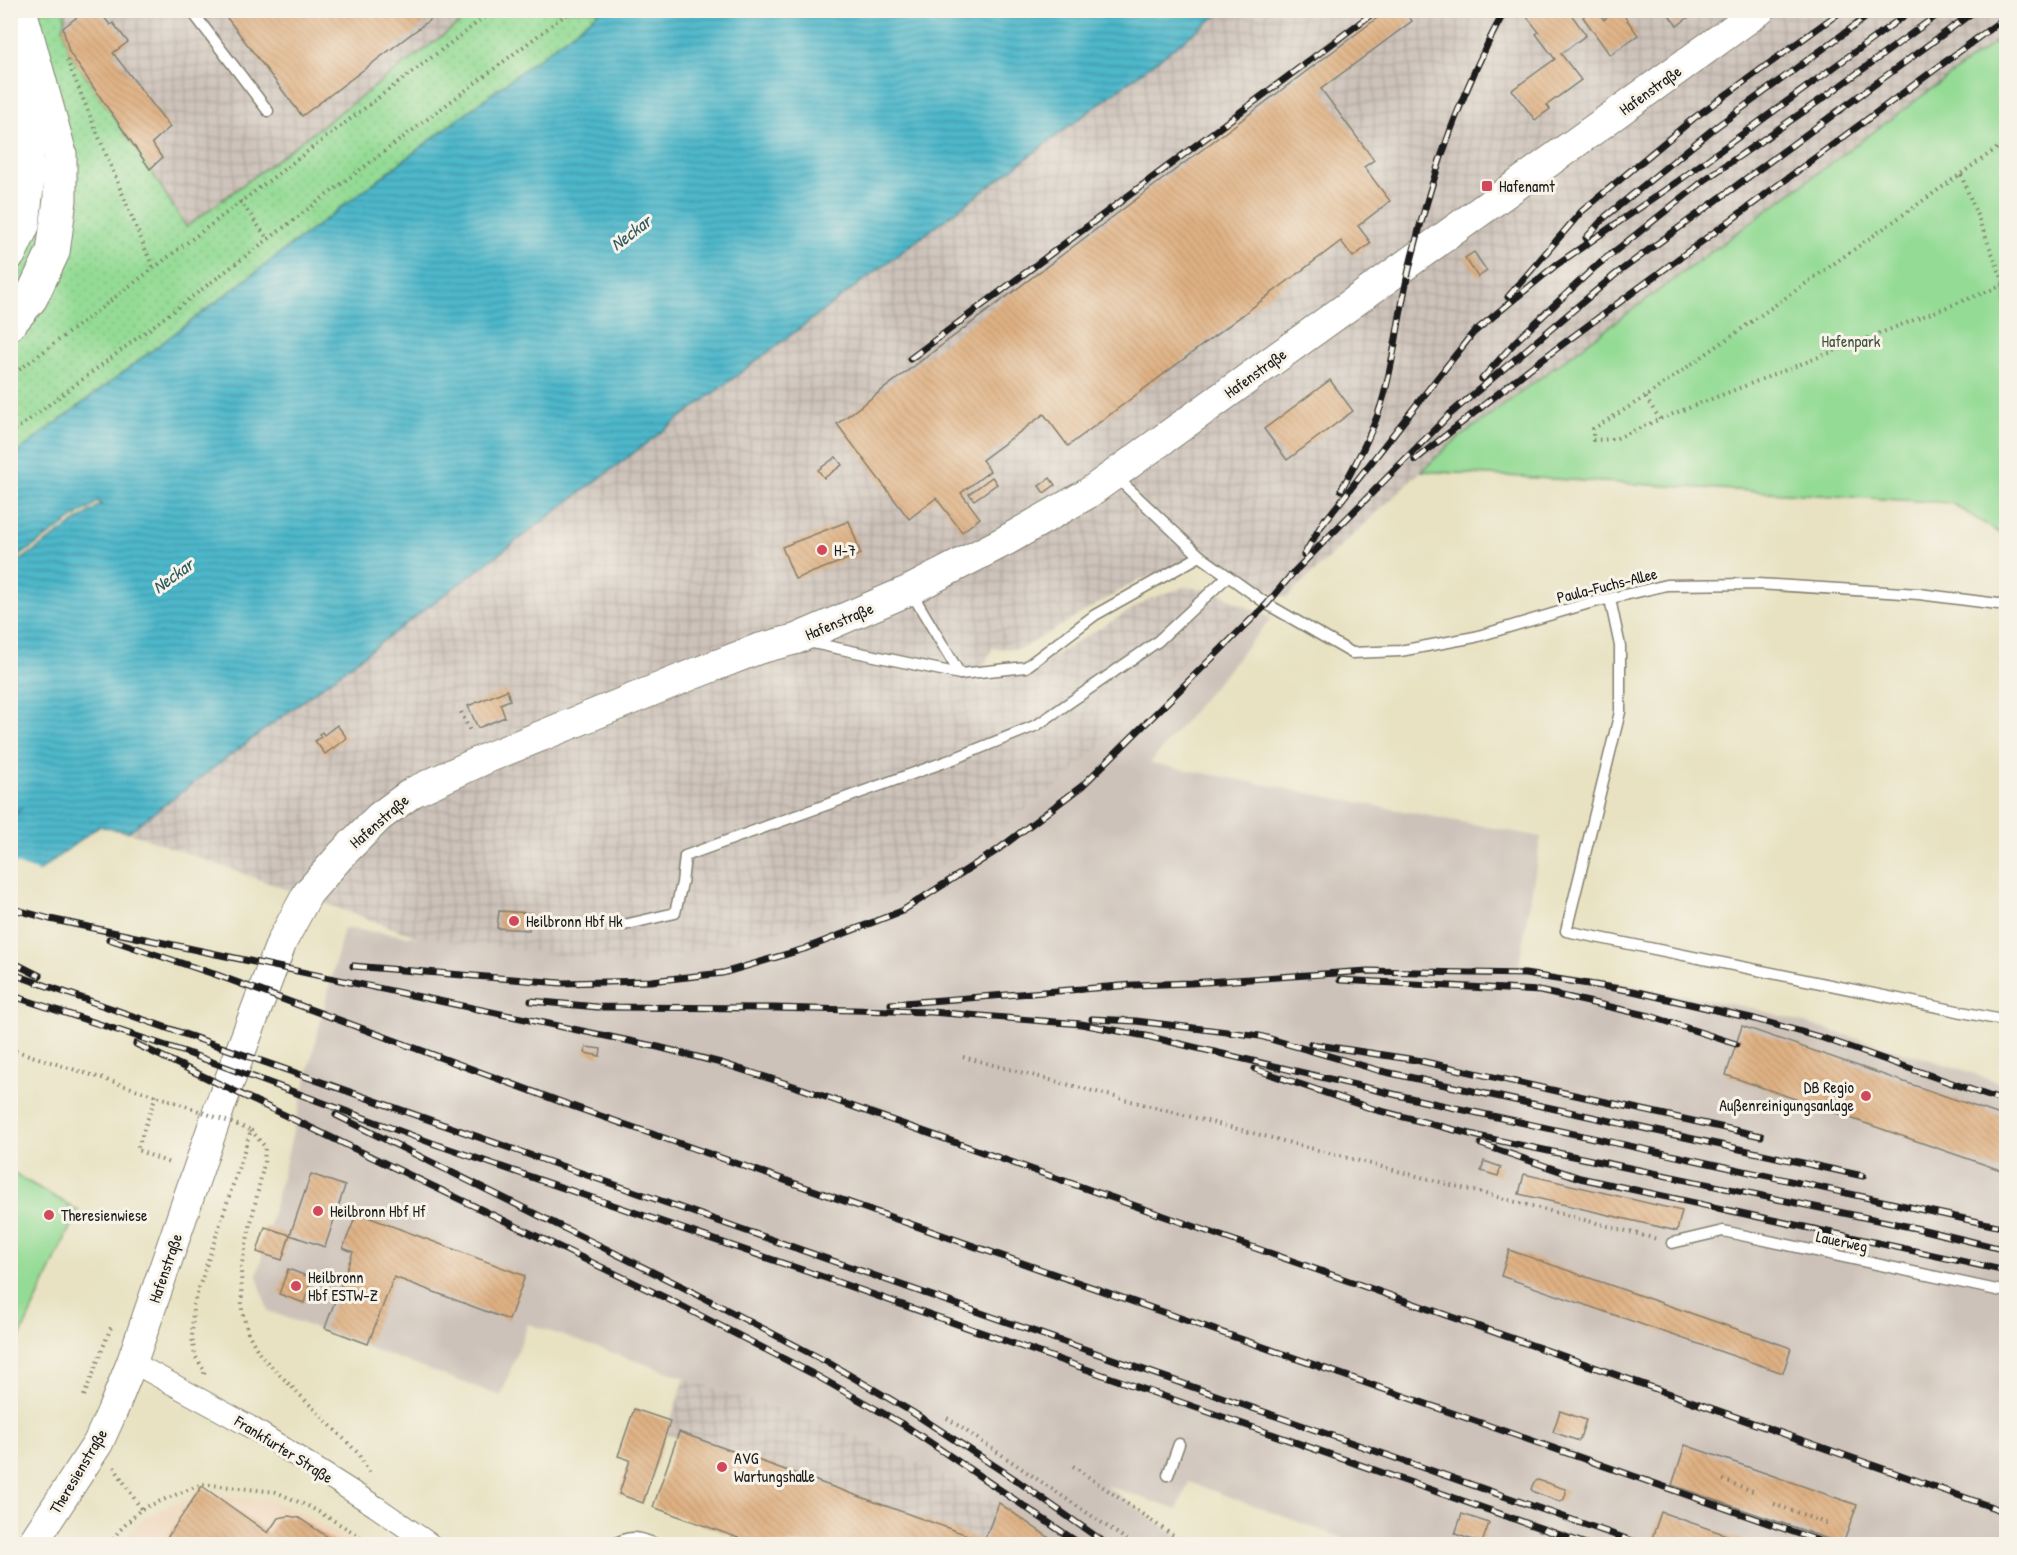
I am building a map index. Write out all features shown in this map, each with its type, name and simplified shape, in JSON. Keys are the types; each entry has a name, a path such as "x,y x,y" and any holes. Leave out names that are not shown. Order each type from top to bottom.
{"main road":[{"path":"10,323 31,298 53,252 60,200 60,154 20,10"},
{"name":"Hafenstraße","path":"132,1362 220,1106 282,941 308,893 342,854 379,818 413,792 487,758 758,649 796,639 910,590 1005,542 1087,494 1760,10"},
{"path":"10,76 26,126 28,177 23,225 10,253"},
{"name":"Theresienstraße","path":"32,1545 98,1443 132,1362"}],"street":[{"name":"Frankfurter Straße","path":"132,1362 249,1426 375,1506 430,1545"}],"lane":[{"path":"190,10 268,111"},
{"name":"Paula-Fuchs-Allee","path":"1114,474 1200,556 1227,577 1267,604 1352,653 1400,651 1475,637 1667,585 1757,584 1919,594 2007,605"},
{"path":"796,639 960,674 1026,667 1095,615 1200,556"},
{"path":"624,925 675,913 682,883 684,856 953,759 1037,725 1157,642 1227,577"},
{"path":"910,590 960,674"},
{"path":"1610,599 1620,645 1620,711 1566,931 2007,1022"},
{"name":"Lauerweg","path":"1672,1243 1723,1231 2007,1292"},
{"path":"1168,1475 1179,1444"},
{"path":"615,1545 623,1539 636,1537 656,1545"}],"path":[{"path":"10,376 494,10"},
{"path":"10,434 572,10"},
{"path":"67,59 153,268"},
{"path":"1961,175 2006,286 1660,419 1615,439 1593,440 1593,429 1645,397 2007,142"},
{"path":"240,201 268,239"},
{"path":"1645,397 1660,419"},
{"path":"461,712 471,733"},
{"path":"463,736 482,729"},
{"path":"10,1049 156,1095 251,1130 265,1147 264,1164 241,1267 242,1311 248,1333 260,1355 357,1452 371,1471 375,1506"},
{"path":"963,1057 1672,1243"},
{"path":"156,1095 137,1150 176,1165"},
{"path":"198,1111 202,1101"},
{"path":"191,1394 205,1371 195,1356 192,1336 193,1306 251,1130"},
{"path":"84,1396 115,1319"},
{"path":"947,1418 1133,1545"},
{"path":"98,1443 141,1509"},
{"path":"1073,1466 1185,1545"},
{"path":"1723,1480 1752,1491"},
{"path":"110,1545 118,1532 141,1509 202,1484 276,1492 310,1507 353,1532 370,1545"},
{"path":"1774,1504 1828,1524"}],"shaded area":[{"path":"66,10 476,11 186,227 150,169 69,52 63,28"},
{"path":"1223,11 2006,11 2006,35 1448,446 1286,598 1208,564 1179,566 1137,581 1021,649 992,648 976,684 1023,674 1149,599 1184,587 1216,591 1242,605 1069,777 997,832 892,896 819,921 639,965 426,940 128,832"},
{"path":"1242,605 1271,618 1150,763 1541,837 1519,965 1757,1009 1957,1068 2006,1085 2006,1544 1359,1544 1189,1482 1177,1510 1105,1485 1188,1544 1058,1544 999,1503 918,1463 847,1433 528,1324 501,1396 268,1311 257,1276 344,928 639,965 819,921 892,896 997,832 1069,777"},
{"path":"685,1378 847,1433 918,1463 999,1503 1058,1544 974,1544 666,1434"},
{"path":"209,1494 273,1501 306,1515 353,1544 121,1544 147,1516 172,1504"}],"green space":[{"path":"11,11 66,11 63,28 69,52 150,169 186,227 476,11 601,11 11,457"},
{"name":"Hafenpark","path":"2006,34 2006,537 1951,503 1422,471 1448,446"},
{"path":"11,1172 78,1210 19,1339 11,1334"}],"water":[{"name":"Neckar","path":"601,11 1223,11 128,832 99,826 11,892 11,818 23,807 11,815 11,567 101,504 98,501 11,562 11,457"}],"pier":[{"path":"11,862 41,873 10,895"}],"building":[{"path":"86,10 99,10 110,25 113,23 128,42 113,53 170,127 152,143 162,158 150,169 69,52 63,28"},
{"path":"221,10 443,10 302,116"},
{"path":"1388,10 1404,10 1412,21 1321,89 1374,160 1364,167 1390,201 1358,226 1371,243 1353,257 1341,241 1068,446 1044,414 982,460 990,471 961,493 980,518 962,532 936,498 909,519 837,424"},
{"path":"1536,10 1568,10 1586,35 1561,54 1581,80 1547,105 1550,109 1535,120 1512,90 1555,59 1536,34 1539,32 1527,17"},
{"path":"1591,10 1597,10 1604,20 1616,10 1620,10 1638,35 1610,55 1583,17"},
{"path":"1665,10 1698,10 1677,26"},
{"path":"1474,252 1487,271 1478,277 1465,258"},
{"path":"1330,380 1353,411 1287,460 1264,429"},
{"path":"836,457 842,465 824,478 818,470"},
{"path":"992,477 997,484 974,500 969,494"},
{"path":"1050,478 1055,485 1044,493 1039,486"},
{"name":"H-7","path":"849,521 861,554 795,579 782,547"},
{"path":"507,690 510,700 500,704 505,717 478,728 468,706"},
{"path":"337,725 347,738 325,754 315,741 321,737 319,734 322,732 324,735"},
{"name":"Heilbronn Hbf Hk","path":"499,911 531,913 529,930 497,928"},
{"name":"DB Regio Außenreinigungsanlage","path":"1742,1026 2006,1117 2006,1172 1726,1075"},
{"path":"586,1047 601,1049 600,1056 585,1053"},
{"path":"1484,1161 1501,1167 1498,1176 1481,1171"},
{"name":"Heilbronn Hbf Hf","path":"311,1174 345,1186 325,1247 290,1235"},
{"path":"1524,1174 1682,1211 1677,1231 1519,1194"},
{"path":"357,1213 525,1276 509,1320 394,1277 368,1344 325,1328 353,1252 343,1248"},
{"path":"265,1227 290,1235 282,1260 257,1252"},
{"path":"1509,1250 1791,1348 1783,1373 1501,1276"},
{"name":"Heilbronn Hbf ESTW-Z","path":"288,1269 312,1278 304,1303 279,1294"},
{"path":"634,1409 670,1421 643,1503 619,1494 630,1460 618,1456"},
{"path":"1560,1411 1586,1420 1579,1441 1553,1432"},
{"name":"AVG Wartungshalle","path":"679,1432 984,1541 999,1503 1058,1544 755,1544 653,1507"},
{"path":"1685,1445 1857,1505 1843,1544 1672,1485"},
{"path":"1538,1480 1565,1489 1564,1499 1560,1502 1534,1492 1531,1489 1534,1482"},
{"path":"202,1486 268,1533 278,1518 289,1516 299,1518 338,1544 163,1544"},
{"path":"1661,1512 1752,1544 1650,1544"},
{"path":"1462,1514 1489,1523 1482,1543 1455,1534"}],"tram line":[{"path":"1101,1540 1108,1544"}],"railway":[{"path":"910,359 1377,10"},
{"path":"1341,490 1366,444 1381,407 1411,261 1428,196 1462,101 1505,10"},
{"path":"1508,297 1581,212 1694,118 1843,10"},
{"path":"1586,238 1605,217 1712,130 1876,10"},
{"path":"1322,525 1473,333 1556,265 1677,182 1912,10"},
{"path":"1482,379 1516,341 1595,267 1706,179 1826,96 1944,10"},
{"path":"353,966 561,983 651,981 723,973 804,949 902,911 996,851 1082,786 1267,604 1292,574 1450,414 1616,274 1976,10"},
{"path":"1415,460 1529,369 2006,17"},
{"path":"1304,555 1325,519"},
{"path":"10,908 50,919 658,1047 721,1063 803,1089 2006,1512"},
{"path":"109,939 217,975 572,1106 1828,1544"},
{"path":"10,961 40,976"},
{"path":"891,1004 1133,985 1367,971 1525,974 1633,991 1755,1019 1823,1038 2006,1102"},
{"path":"10,973 1641,1544"},
{"path":"1340,980 1540,991 1650,1016 1736,1044"},
{"path":"10,995 185,1052 432,1143 1586,1544"},
{"path":"531,1001 597,1007 931,1012 1081,1024 1146,1036 1423,1101 1997,1226"},
{"path":"1092,1019 1136,1021 1260,1036 1381,1071 1863,1176"},
{"path":"136,1044 672,1301 817,1376 904,1425 1080,1544"},
{"path":"1311,1044 1416,1060 1761,1136"},
{"path":"1255,1069 1373,1109 1482,1137 1920,1229 2006,1250"},
{"path":"336,1115 683,1287 827,1362 912,1412 1016,1480 1101,1540"},
{"path":"1481,1144 1580,1178 2006,1271"}],"place":[{"name":"Hafenamt","path":"1487,186"},
{"name":"H-7","path":"822,550"},
{"name":"Heilbronn Hbf Hk","path":"514,921"},
{"name":"DB Regio Außenreinigungsanlage","path":"1866,1096"},
{"name":"Heilbronn Hbf Hf","path":"318,1211"},
{"name":"Theresienwiese","path":"49,1215"},
{"name":"Heilbronn Hbf ESTW-Z","path":"296,1286"},
{"name":"AVG Wartungshalle","path":"722,1467"}]}
